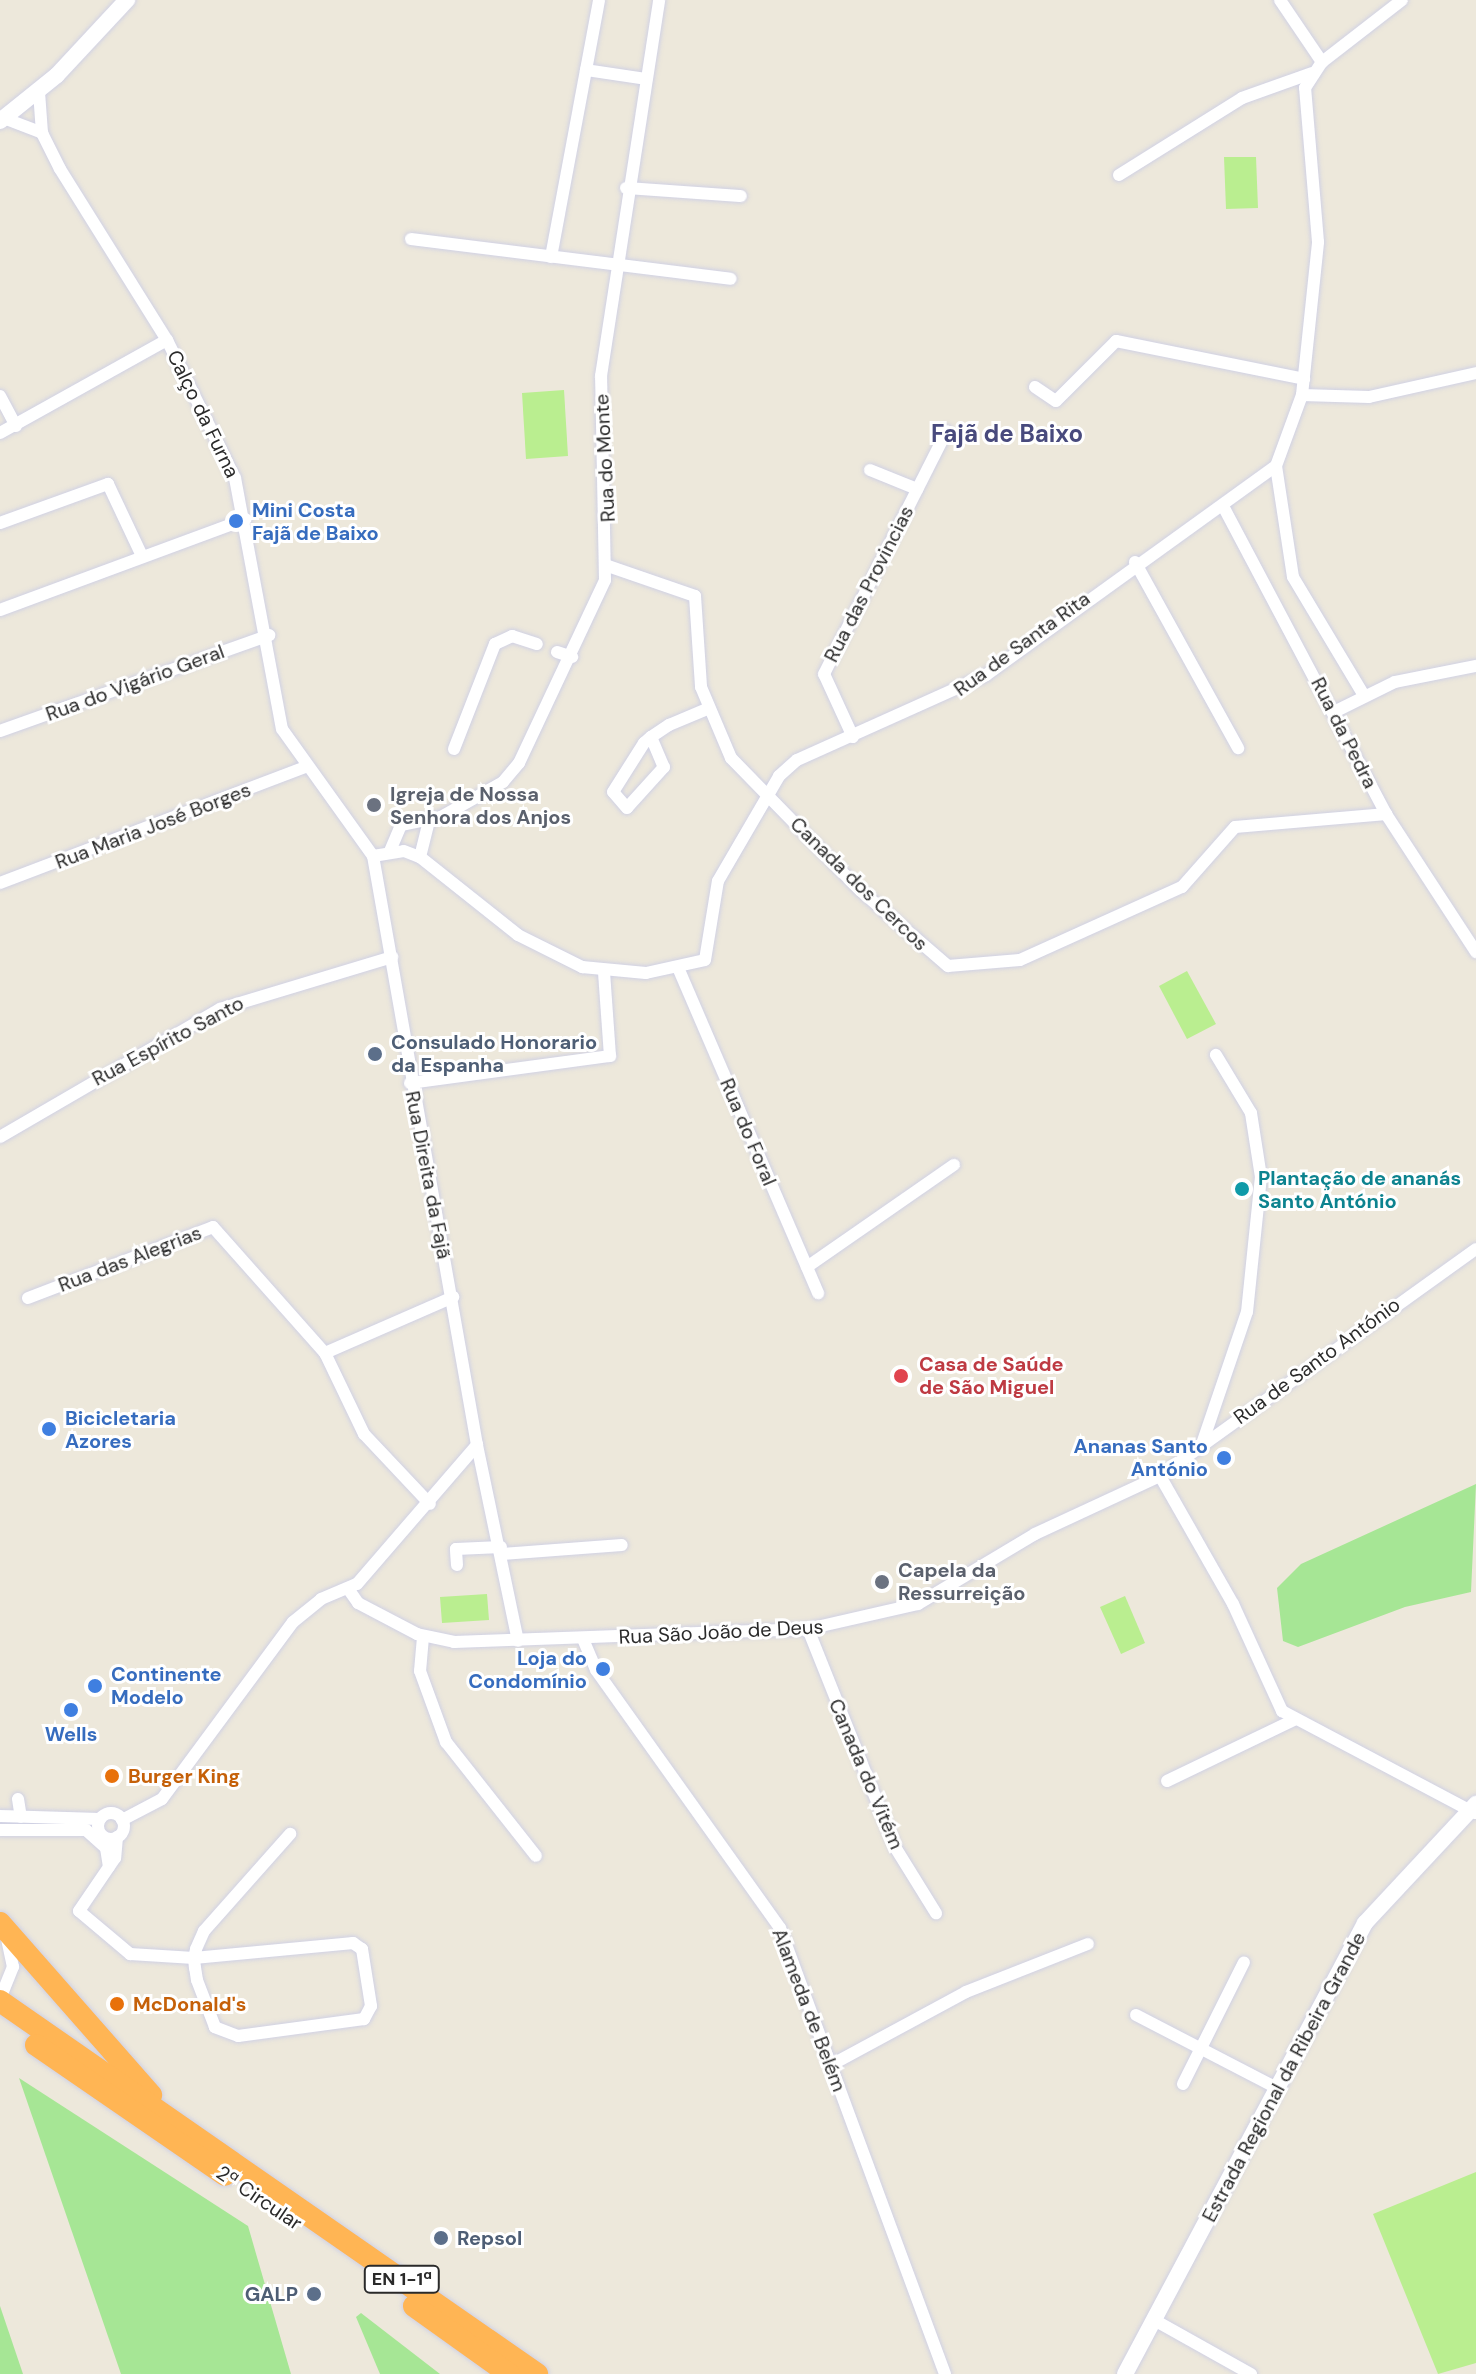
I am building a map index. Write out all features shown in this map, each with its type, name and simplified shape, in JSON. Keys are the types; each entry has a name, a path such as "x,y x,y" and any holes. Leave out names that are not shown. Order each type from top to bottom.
{"highway":[{"path":"0,1924 175,2123"},
{"name":"2ª Circular","path":"4,2012 175,2123 537,2374"},
{"name":"2ª Circular","path":"4,2012 509,2374"}],"main road":[{"path":"37,87 118,0"},
{"path":"2,117 127,0"},
{"name":"Estrada Regional da Ribeira Grande","path":"1125,2374 1156,2321 1275,2087 1365,1923 1474,1809"}],"street":[{"path":"551,257 599,0"},
{"name":"Rua do Monte","path":"390,851 401,825 429,822 503,782 572,657 608,566 601,386 626,188 659,0"},
{"path":"1280,0 1322,62"},
{"path":"1119,175 1242,98 1312,73 1402,0"},
{"path":"586,70 646,79"},
{"path":"1312,73 1303,111 1319,221 1302,395 1276,466 1293,577 1363,694"},
{"name":"Calço da Furna","path":"37,87 42,133 79,206 167,340 211,425 246,519 269,635 280,723 306,767 373,856"},
{"path":"2,117 42,133"},
{"path":"626,188 741,196"},
{"path":"411,239 731,279"},
{"path":"0,433 167,340"},
{"path":"1035,387 1056,401 1116,341 1304,379"},
{"path":"1302,395 1369,397 1476,373"},
{"path":"0,396 16,426"},
{"name":"Rua das Provincias","path":"853,737 824,674 947,431"},
{"name":"Rua de Santa Rita","path":"679,970 710,953 718,881 765,793 797,760 986,675 1135,562 1223,506 1276,466"},
{"path":"870,470 917,489"},
{"path":"0,523 112,485 142,556"},
{"name":"Rua da Pedra","path":"1223,506 1386,814 1476,952"},
{"path":"0,610 246,519"},
{"path":"1135,562 1238,748"},
{"path":"608,566 698,599 707,709 651,737 613,792 627,808 664,767 651,737"},
{"name":"Rua do Vigário Geral","path":"0,731 269,635"},
{"path":"454,749 495,644 512,636 537,644"},
{"path":"557,652 572,657"},
{"path":"1334,712 1363,694 1476,666"},
{"name":"Canada dos Cercos","path":"707,709 731,758 861,891 952,967 1020,960 1182,887 1235,827 1386,814"},
{"name":"Rua Maria José Borges","path":"0,883 306,767"},
{"path":"420,857 429,822"},
{"path":"373,856 390,851 420,857 547,954 604,973 679,970"},
{"name":"Rua Direita da Fajã","path":"373,856 392,957 410,1083 453,1297 477,1445 502,1550 518,1641"},
{"name":"Rua Espírito Santo","path":"0,1137 220,1009 392,957"},
{"name":"Rua do Foral","path":"679,970 818,1293"},
{"path":"410,1083 610,1056 604,973"},
{"path":"1202,1444 1247,1312 1261,1177 1254,1122 1216,1055"},
{"path":"807,1267 954,1165"},
{"name":"Rua das Alegrias","path":"28,1298 213,1227 325,1353"},
{"name":"Rua de Santo António","path":"1160,1476 1476,1249"},
{"path":"430,1504 364,1434 325,1353 453,1297"},
{"path":"290,1834 204,1931 194,1958 215,2027 228,2036 359,2021 370,2011 356,1943 194,1958 141,1959 82,1918 80,1903 109,1867 122,1820 162,1799 293,1622 321,1599 349,1590 430,1504 477,1445"},
{"path":"1160,1476 1233,1604 1275,1702 1294,1720 1474,1809"},
{"name":"Rua São João de Deus","path":"423,1637 518,1641 808,1629 918,1604 1035,1534 1160,1476"},
{"path":"457,1565 456,1549 622,1545"},
{"path":"349,1590 358,1603 423,1637 420,1671 453,1755 536,1856"},
{"name":"Canada do Vitém","path":"808,1629 895,1847 936,1913"},
{"name":"Alameda de Belém","path":"583,1639 596,1670 780,1928 945,2374"},
{"path":"1167,1781 1294,1720"},
{"path":"18,1799 21,1817"},
{"path":"0,1830 95,1826 112,1813 122,1820"},
{"path":"0,1816 95,1826 117,1837"},
{"path":"95,1826 106,1848 109,1867"},
{"path":"0,1924 13,1967 4,2012"},
{"path":"831,2065 966,1992 1088,1944"},
{"path":"1183,2084 1244,1962"},
{"path":"1136,2015 1275,2087"},
{"path":"1156,2321 1251,2374"}],"green space":[{"path":"1224,157 1256,157 1258,208 1226,209"},
{"path":"564,390 568,456 526,459 522,393"},
{"path":"1187,971 1216,1024 1187,1039 1159,986"},
{"path":"1476,1484 1471,1592 1405,1607 1298,1647 1283,1641 1277,1588 1301,1564"},
{"path":"487,1594 489,1620 442,1623 440,1597"},
{"path":"1125,1596 1145,1643 1121,1654 1100,1607"},
{"path":"19,2078 248,2226 291,2374 121,2374"},
{"path":"1476,2172 1476,2363 1438,2374 1373,2214"},
{"path":"0,2306 23,2374 0,2374"},
{"path":"361,2313 440,2374 380,2374 356,2317"}],"place":[{"name":"Mini Costa Fajã de Baixo","path":"236,521"},
{"name":"Igreja de Nossa Senhora dos Anjos","path":"374,805"},
{"name":"Consulado Honorario da Espanha","path":"375,1054"},
{"name":"Plantação de ananás Santo António","path":"1242,1189"},
{"name":"Casa de Saúde de São Miguel","path":"901,1376"},
{"name":"Bicicletaria Azores","path":"49,1429"},
{"name":"Ananas Santo António","path":"1224,1458"},
{"name":"Capela da Ressurreição","path":"882,1582"},
{"name":"Loja do Condomínio","path":"603,1669"},
{"name":"Continente Modelo","path":"95,1686"},
{"name":"Wells","path":"71,1710"},
{"name":"Burger King","path":"112,1776"},
{"name":"McDonald's","path":"117,2004"},
{"name":"Repsol","path":"441,2238"},
{"name":"GALP","path":"314,2294"}],"district":[{"name":"Fajã de Baixo","path":"1007,434"}]}
